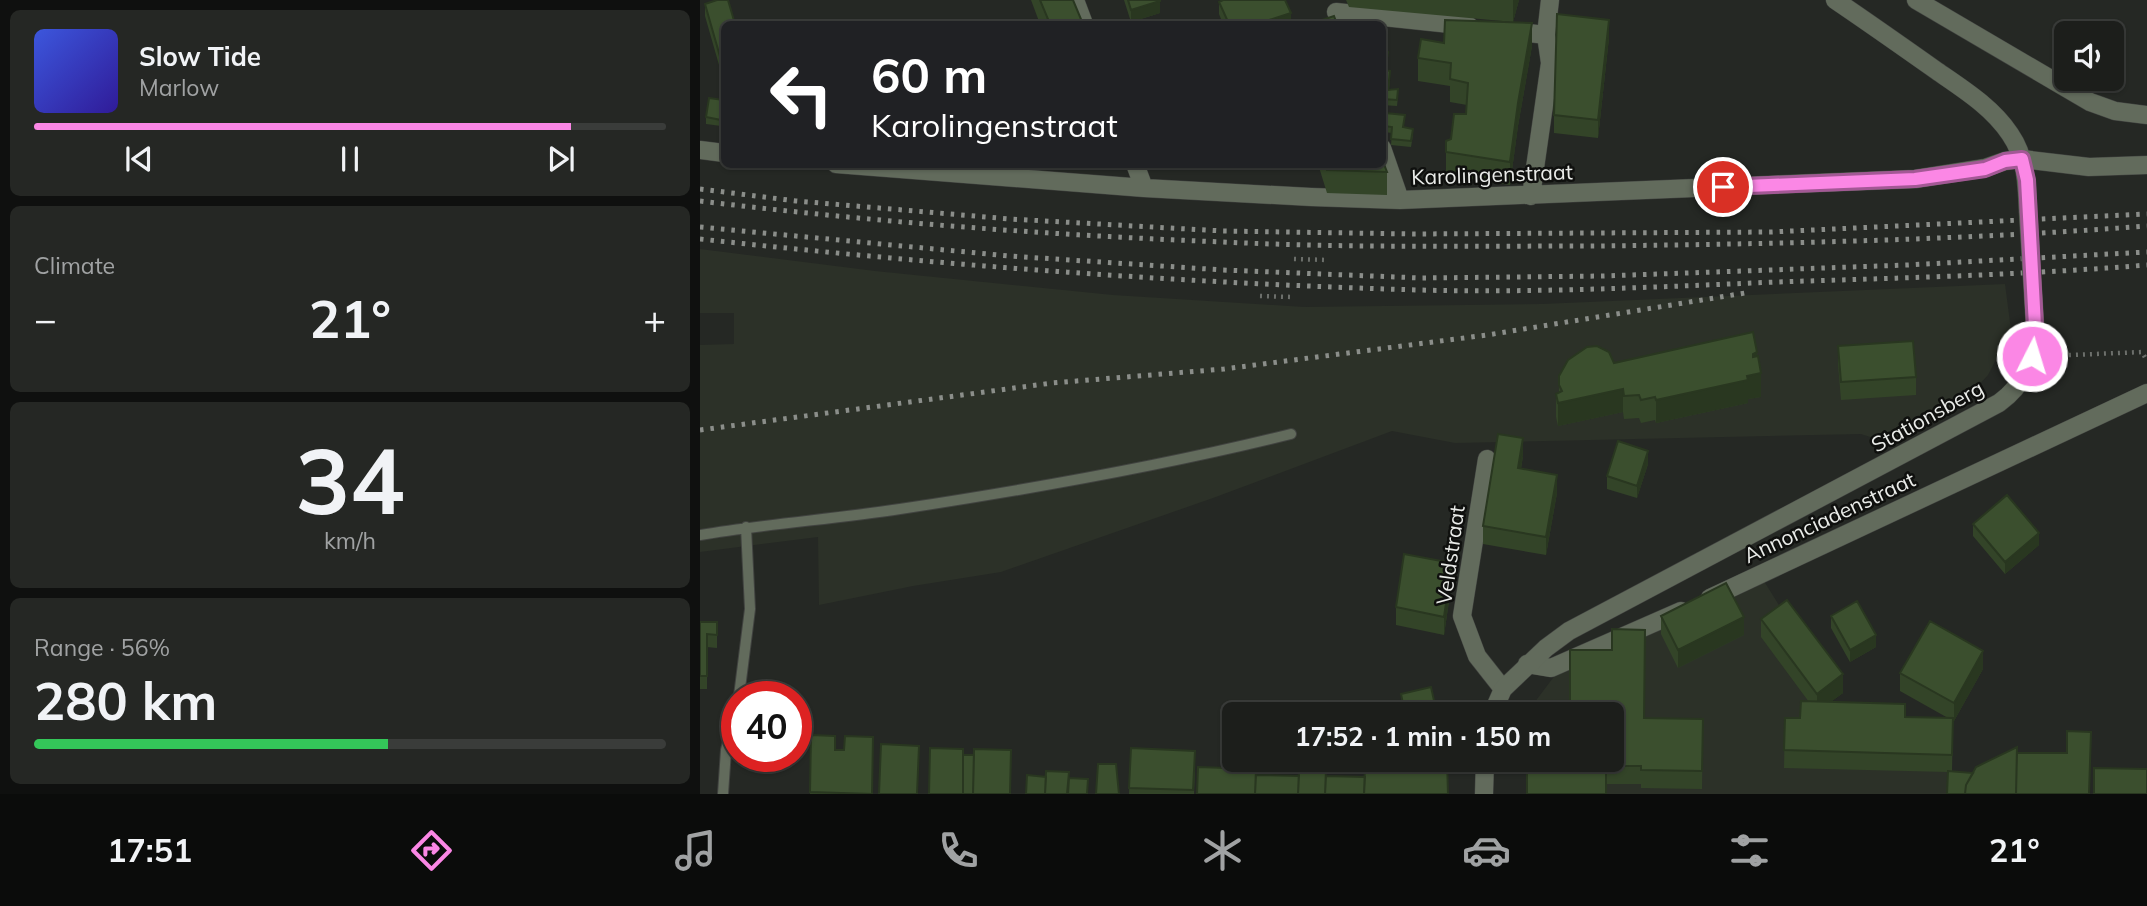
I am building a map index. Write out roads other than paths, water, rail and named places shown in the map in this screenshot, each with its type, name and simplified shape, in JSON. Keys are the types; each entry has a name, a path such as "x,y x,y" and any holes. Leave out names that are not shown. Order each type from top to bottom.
{"street":[{"path":"1075,0 1083,21"},
{"path":"1531,196 1550,63 1546,35 1550,0"},
{"name":"Stationsberg","path":"1497,702 1503,689 1527,664 1569,631 1999,403 2014,391 2026,373 2032,356 2035,326 2027,180 2022,159 2011,135 1987,108 1835,0"},
{"path":"1916,0 2090,102 2115,111 2147,115"},
{"path":"1336,12 1546,35"},
{"path":"700,150 721,153"},
{"name":"Karolingenstraat","path":"887,168 1144,188 1400,200 1915,179 1985,169 2005,161 2022,159 2089,167 2147,164"},
{"path":"1386,160 1400,200"},
{"path":"1136,168 1144,188"},
{"name":"Annonciadenstraat","path":"1527,664 1551,668 1662,620 2147,393"},
{"name":"Veldstraat","path":"1487,458 1462,616 1478,656 1503,689"},
{"path":"1484,794 1485,772"}],"lane":[{"path":"700,535 897,509 1091,479 1291,434"},
{"path":"741,681 750,609 746,527"},
{"path":"723,794 724,772"}],"railway":[{"path":"700,189 796,201 1010,219 1223,231 1414,234 1771,232 2147,214"},
{"path":"700,201 1026,231 1315,245 1594,246 1801,242 2009,235 2147,226"},
{"path":"700,227 1009,256 1223,270 1421,278 1604,276 1907,265 2147,252"},
{"path":"700,239 1059,272 1419,290 1642,288 2008,274 2147,265"},
{"path":"700,430 1052,383 1224,369 1487,335 1751,292"}]}
